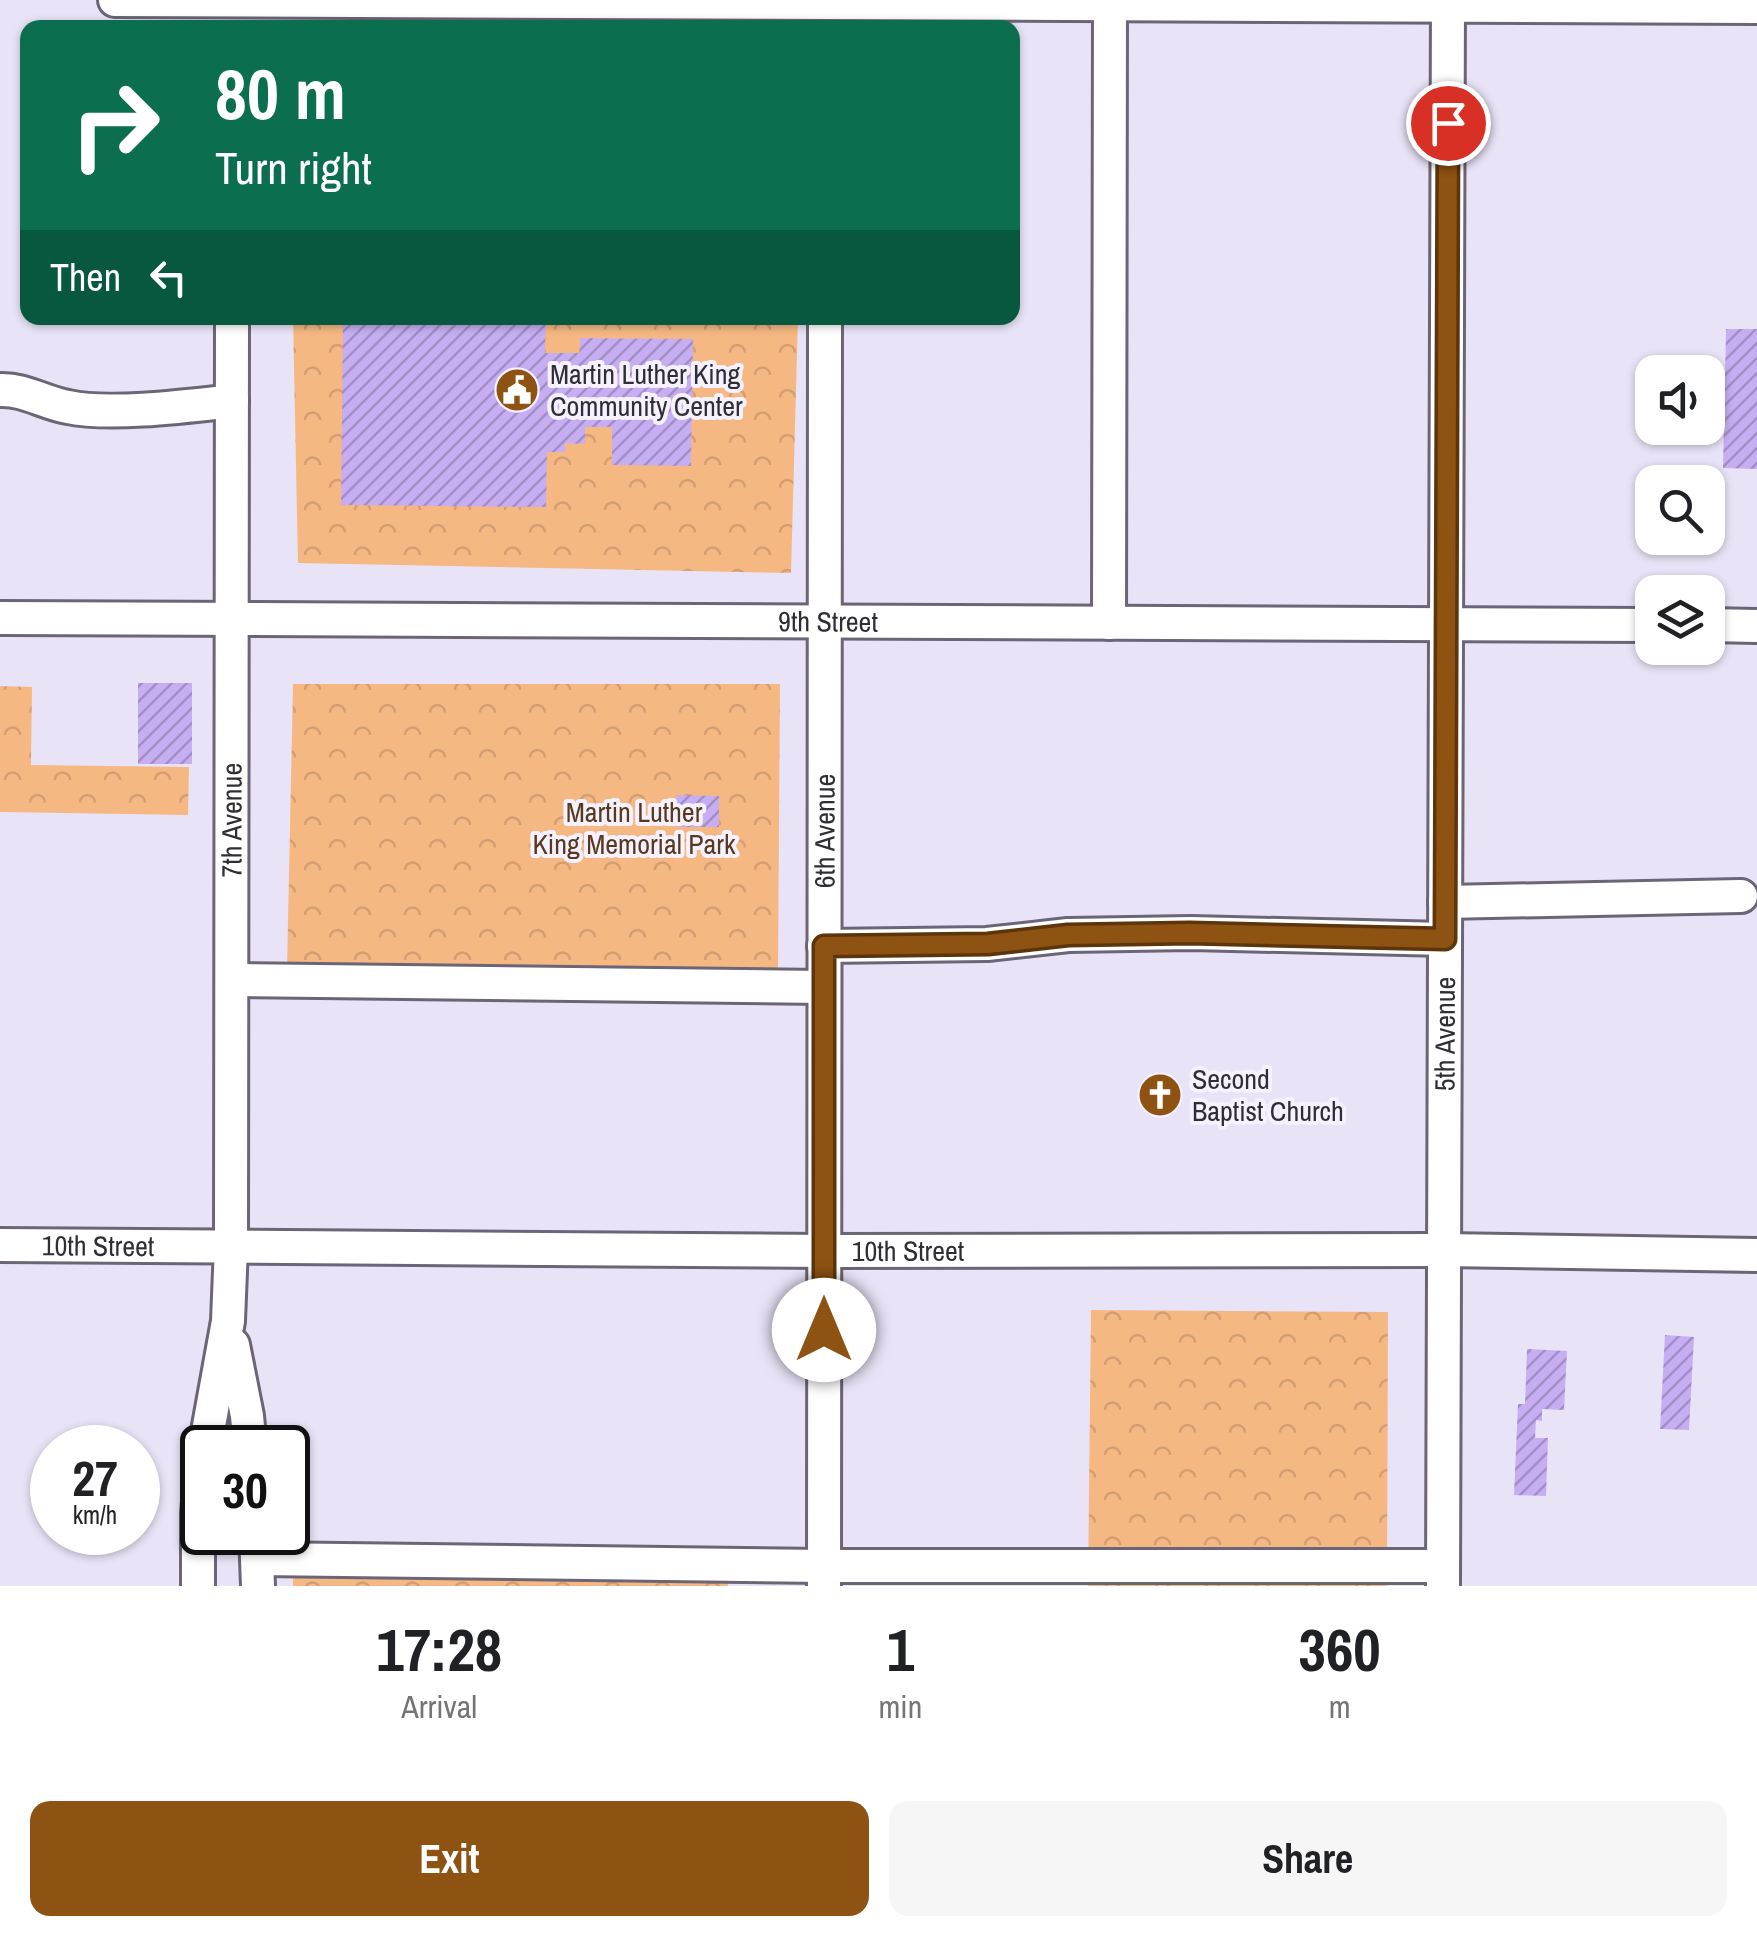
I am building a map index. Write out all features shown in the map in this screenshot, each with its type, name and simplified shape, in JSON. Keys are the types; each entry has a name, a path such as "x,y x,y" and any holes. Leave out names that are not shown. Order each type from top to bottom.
{"street":[{"path":"116,0 232,10 828,10 1110,4 1757,7"},
{"path":"1109,623 1110,4"},
{"name":"5th Avenue","path":"1443,1576 1448,4"},
{"name":"7th Avenue","path":"209,1425 228,1321 230,1246 232,325"},
{"name":"6th Avenue","path":"824,1576 825,325"},
{"path":"0,390 15,389 66,407 86,409 232,401"},
{"name":"9th Street","path":"0,618 1635,625"},
{"path":"1725,625 1757,626"},
{"path":"1445,902 1741,896"},
{"path":"824,946 988,944 1068,935 1190,933 1445,939"},
{"path":"232,980 824,987"},
{"name":"10th Street","path":"0,1245 824,1251 1443,1250 1757,1255"},
{"name":"7th Avenue","path":"228,1321 248,1425"},
{"path":"198,1555 198,1586"},
{"path":"258,1559 824,1576 1443,1576"}],"green space":[{"path":"293,325 798,325 791,573 298,563"},
{"name":"Martin Luther King Memorial Park","path":"293,684 780,684 778,974 287,969"},
{"path":"0,686 32,687 31,765 189,767 188,815 0,812"},
{"path":"1091,1310 1388,1312 1387,1586 1088,1586"},
{"path":"293,1573 728,1582 728,1586 293,1586"}],"building":[{"name":"Martin Luther King Community Center","path":"343,325 546,325 545,353 580,353 580,338 693,339 691,466 612,465 612,427 585,427 585,444 565,443 565,452 547,452 546,507 341,505"},
{"path":"1726,329 1757,329 1757,469 1723,465"},
{"path":"138,683 192,683 192,764 138,764"},
{"path":"676,795 719,796 719,827 676,827"},
{"path":"1665,1335 1694,1337 1689,1430 1660,1429"},
{"path":"1527,1349 1567,1351 1564,1410 1542,1409 1542,1421 1536,1420 1535,1438 1548,1438 1546,1496 1514,1495 1518,1404 1525,1404"}],"place":[{"name":"Martin Luther King Community Center","path":"517,390"},
{"name":"Second Baptist Church","path":"1160,1095"}],"route":[{"path":"824,1330 824,946 988,944 1068,935 1190,933 1445,939 1448,123"}]}
